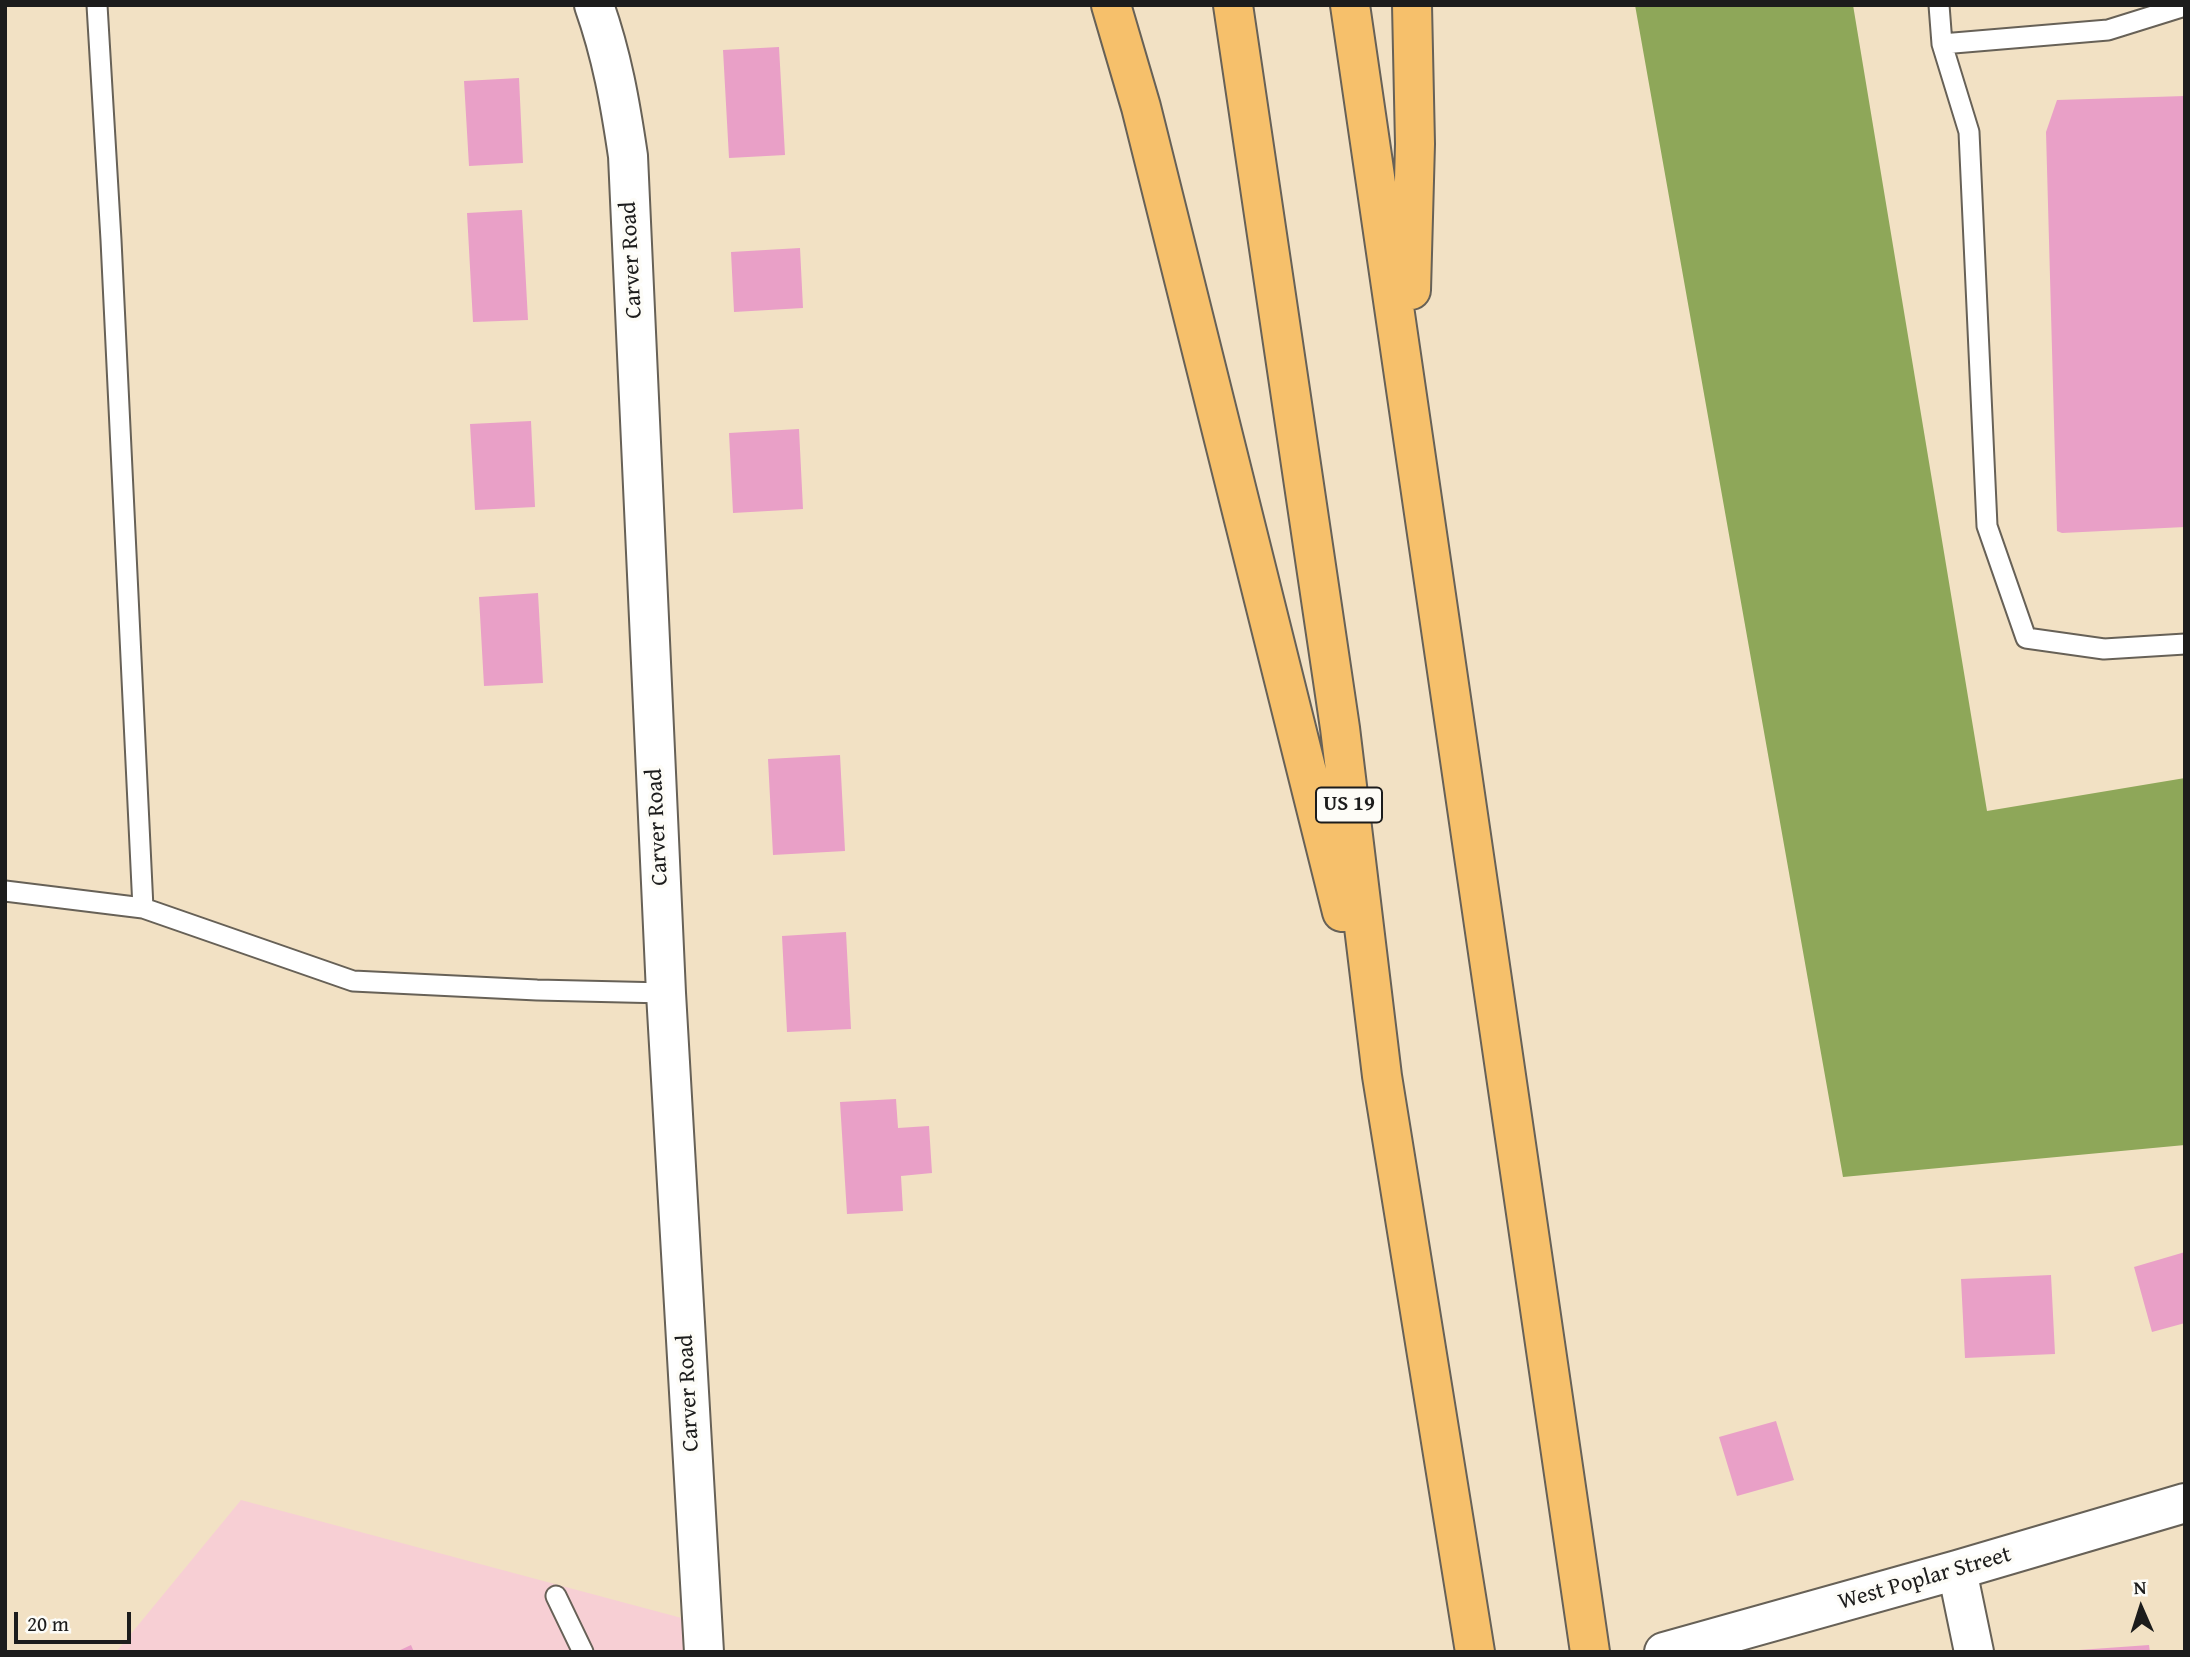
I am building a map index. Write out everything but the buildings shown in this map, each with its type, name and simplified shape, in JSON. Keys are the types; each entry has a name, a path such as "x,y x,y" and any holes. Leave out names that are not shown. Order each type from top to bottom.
{"highway":[{"path":"1111,5 1141,107 1382,1076"},
{"name":"US 19","path":"1233,5 1338,714 1382,1076 1475,1652"},
{"path":"1350,5 1590,1652"},
{"path":"1408,397 1415,144 1412,5"}],"street":[{"name":"Carver Road","path":"594,5 608,45 628,156 666,993 704,1652"},
{"name":"West Poplar Street","path":"1664,1652 2185,1503"},
{"path":"1957,1570 1974,1652"}],"lane":[{"path":"97,5 113,268 143,908"},
{"path":"1939,5 1942,44 1969,132 1987,526 2026,638 2104,649 2185,643"},
{"path":"1942,44 2108,30 2185,6"},
{"path":"5,891 143,908 354,981 666,993"},
{"path":"556,1595 583,1652"}],"shaded area":[{"path":"241,1500 704,1624 704,1652 116,1652"}],"green space":[{"path":"1635,5 1853,5 1987,811 2185,778 2185,1145 1843,1177"}]}
